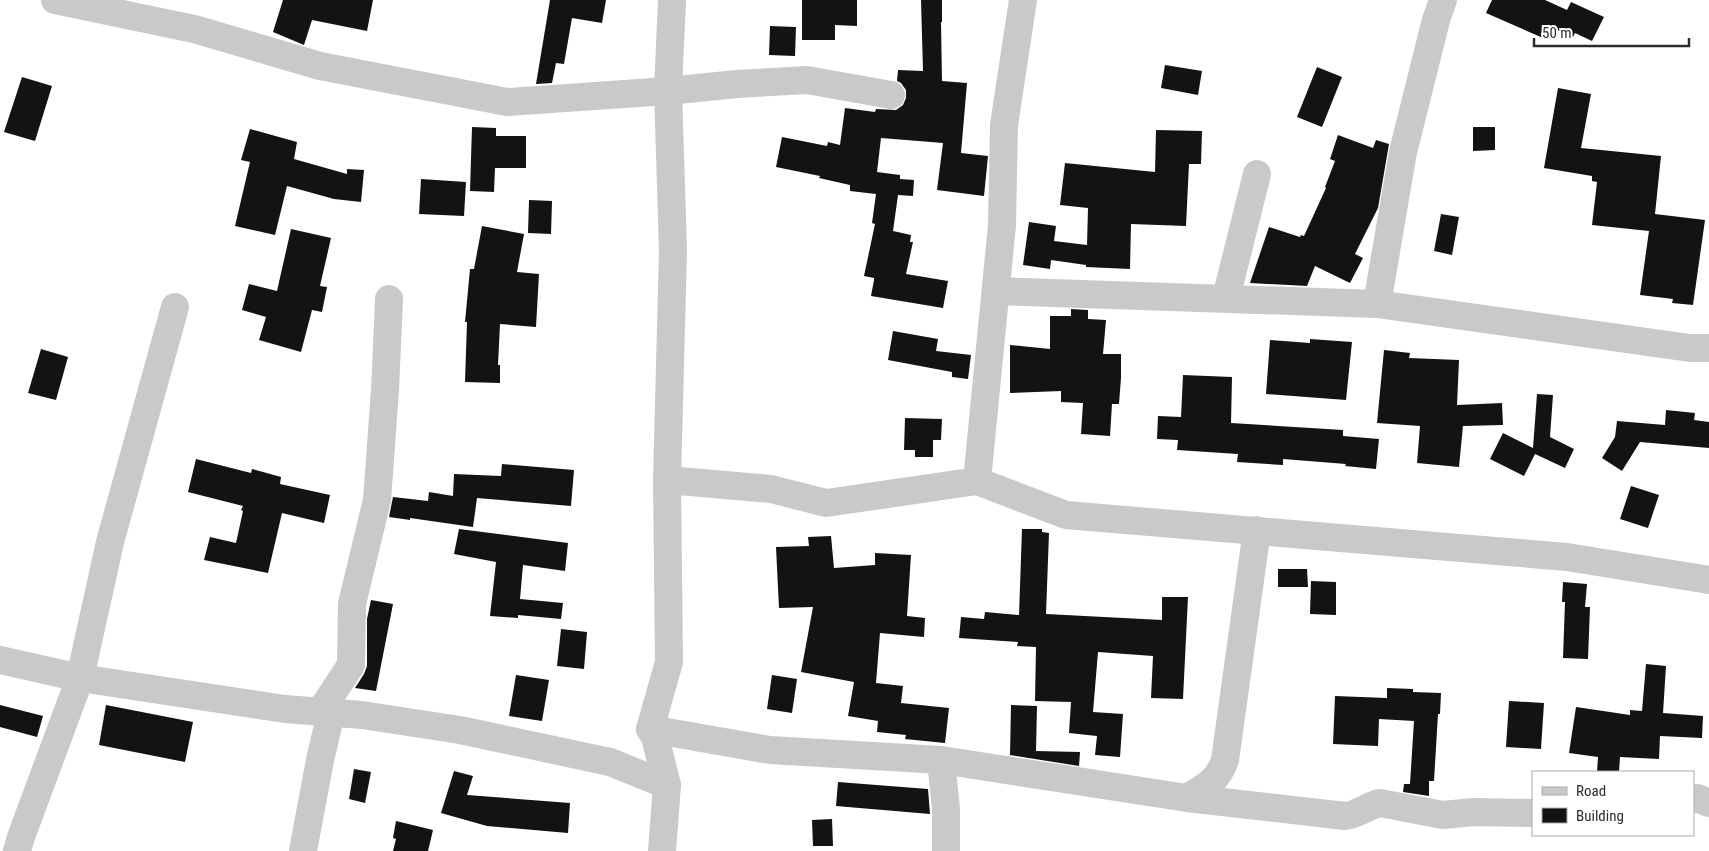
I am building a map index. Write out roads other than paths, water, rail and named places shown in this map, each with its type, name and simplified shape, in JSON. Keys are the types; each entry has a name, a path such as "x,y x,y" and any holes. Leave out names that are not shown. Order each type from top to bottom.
{"street":[{"path":"55,0 194,29 320,66 507,102 808,80 891,95"},
{"path":"650,729 669,662 667,480 673,251 668,91 672,0"},
{"path":"977,481 1002,225 1004,125 1023,0"},
{"path":"1377,304 1403,152 1436,20 1443,0"},
{"path":"1226,298 1257,174"},
{"path":"996,291 1377,304 1690,348 1709,348"},
{"path":"302,851 320,760 326,712 351,665 352,604 377,500 389,299"},
{"path":"17,851 80,678 110,542 175,307"},
{"path":"667,480 771,489 826,503 977,481 1066,515 1567,557 1709,580"},
{"path":"1187,798 1212,781 1220,773 1225,760 1257,530"},
{"path":"0,660 80,678 285,709 362,715 460,730 610,762 667,785"},
{"path":"650,729 770,750 941,760 1187,798 1345,816 1380,803 1443,815 1474,812 1532,813"},
{"path":"650,729 655,736 667,785 662,851"},
{"path":"941,760 946,809 946,851"},
{"path":"1694,799 1697,798 1709,803"}]}
